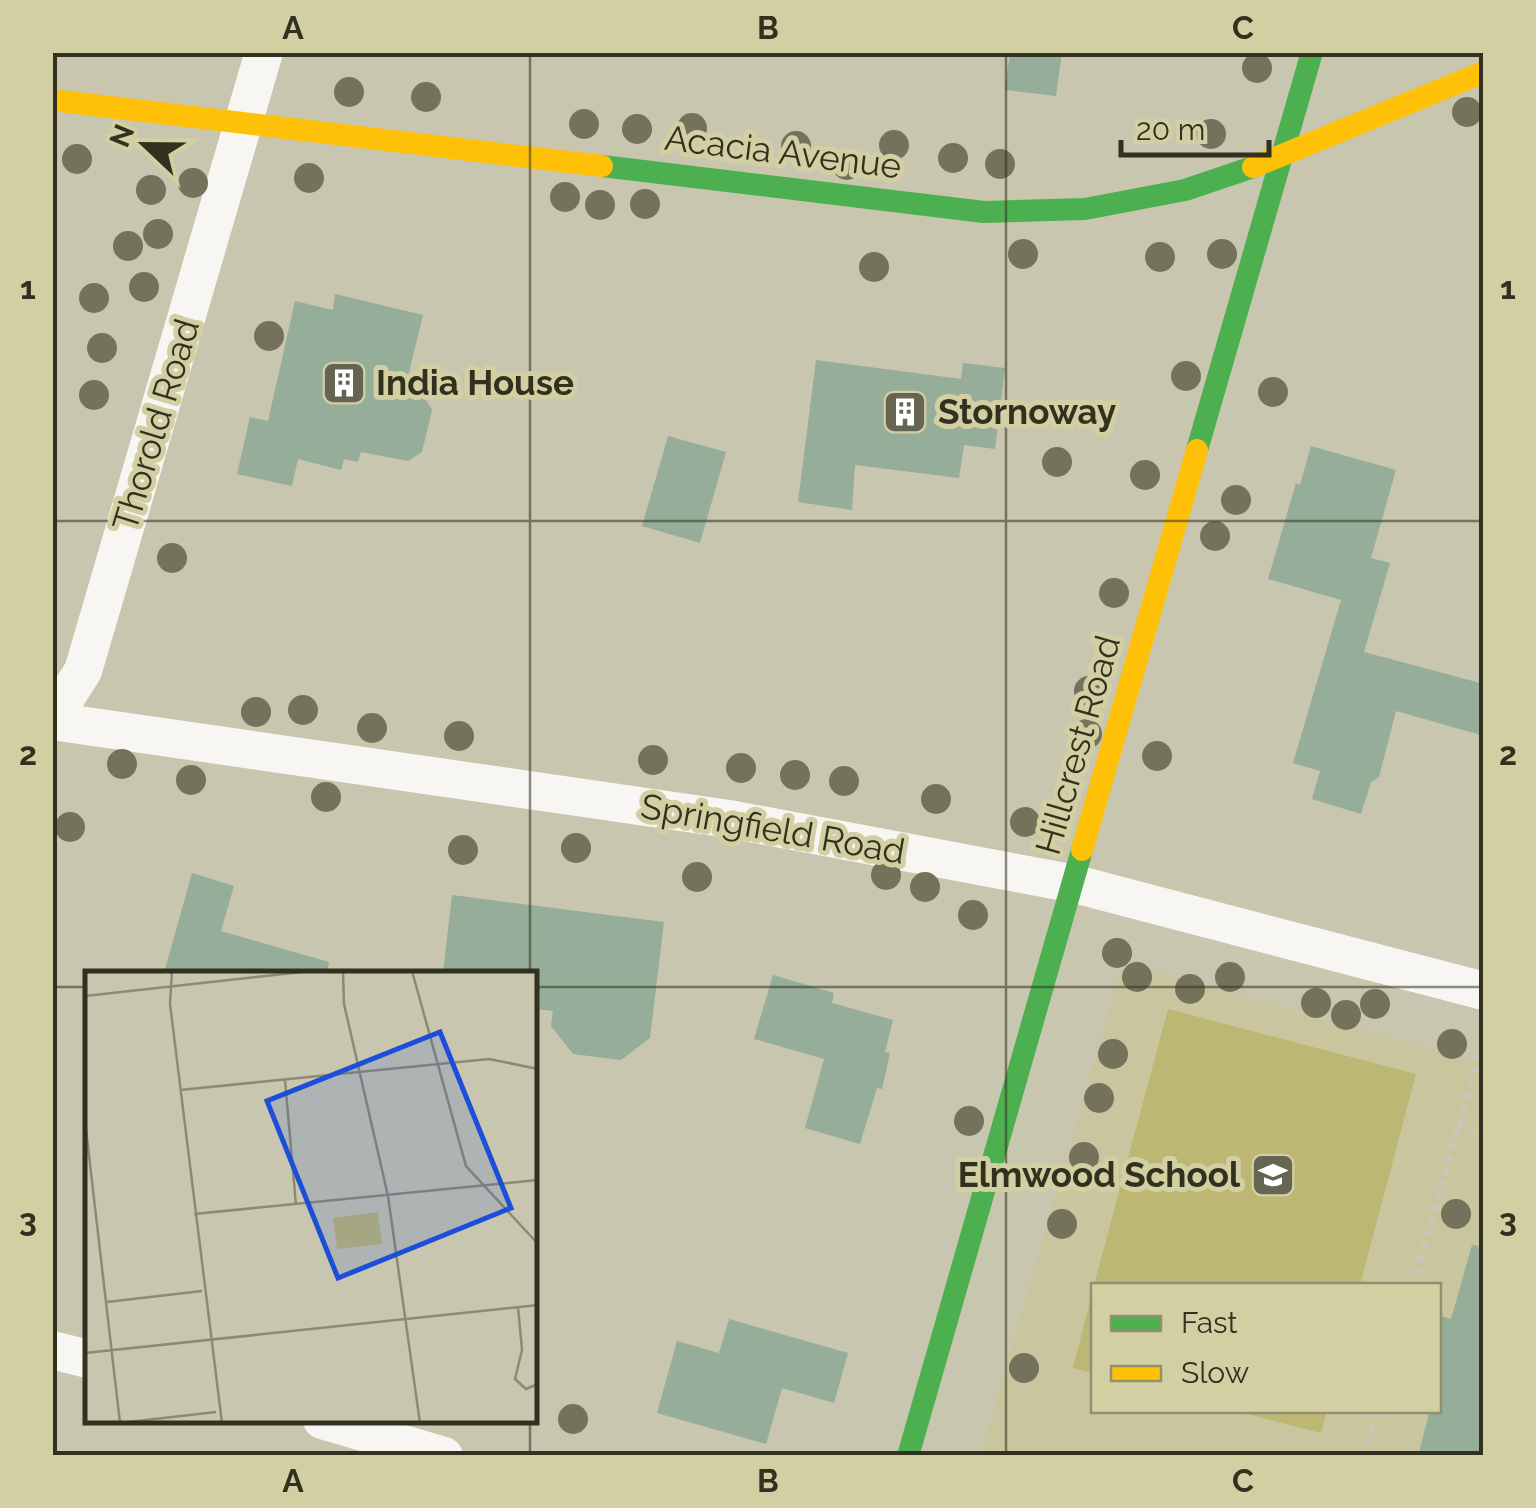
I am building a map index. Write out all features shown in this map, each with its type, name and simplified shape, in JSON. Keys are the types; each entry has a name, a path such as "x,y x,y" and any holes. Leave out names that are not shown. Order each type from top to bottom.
{"street":[{"name":"Thorold Road","path":"52,720 83,671 264,52"},
{"name":"Hillcrest Road","path":"908,1456 1312,52"},
{"name":"Acacia Avenue","path":"52,100 984,212 1085,210 1185,190 1238,173 1484,72"},
{"name":"Springfield Road","path":"52,720 710,816 1075,884 1484,991"},
{"path":"52,1350 85,1358"},
{"path":"332,1423 444,1456"}],"path":[{"path":"1413,1283 1484,1036"},
{"path":"1458,1125 1484,1134"},
{"path":"1364,1456 1376,1413"}],"shaded area":[{"name":"Elmwood School","path":"1123,962 1483,1064 1483,1455 980,1456"},
{"path":"1168,1009 1416,1074 1361,1283 1095,1283"},
{"path":"1091,1297 1091,1372 1073,1368"},
{"path":"1243,1413 1326,1413 1321,1433"}],"building":[{"path":"1010,52 1062,52 1056,96 1005,90"},
{"name":"India House","path":"335,294 423,315 409,372 432,410 422,452 408,461 361,452 358,462 344,459 341,470 298,459 292,486 237,474 250,417 268,421 295,301 333,310"},
{"name":"Stornoway","path":"816,360 961,379 963,363 1005,368 995,449 964,445 959,478 855,465 852,510 798,502"},
{"path":"668,436 726,452 700,543 642,526"},
{"path":"1311,446 1396,470 1371,558 1390,563 1364,652 1484,684 1484,736 1396,711 1379,777 1371,782 1361,814 1312,799 1320,771 1293,763 1341,600 1268,579"},
{"path":"192,873 234,886 221,931 329,962 327,971 165,971"},
{"path":"452,895 664,922 650,1038 621,1060 573,1054 551,1026 553,1011 538,1009 538,971 443,971"},
{"path":"773,975 834,993 832,1003 893,1020 882,1089 877,1088 860,1144 805,1128 824,1059 754,1039"},
{"path":"1472,1245 1484,1247 1484,1456 1418,1456 1429,1413 1441,1413 1441,1316 1451,1319"},
{"path":"729,1319 848,1353 834,1403 782,1388 766,1444 657,1413 677,1341 719,1353"}],"traffic: fast":[{"path":"1197,450 1312,52"},
{"path":"602,166 984,212 1085,209 1185,190 1253,167"},
{"path":"908,1456 1082,850"}],"traffic: slow":[{"path":"1253,167 1484,72"},
{"path":"52,100 602,166"},
{"path":"1082,850 1197,450"}],"place":[{"name":"India House","path":"344,383"},
{"name":"Stornoway","path":"905,412"},
{"name":"Elmwood School","path":"1273,1175"}]}
